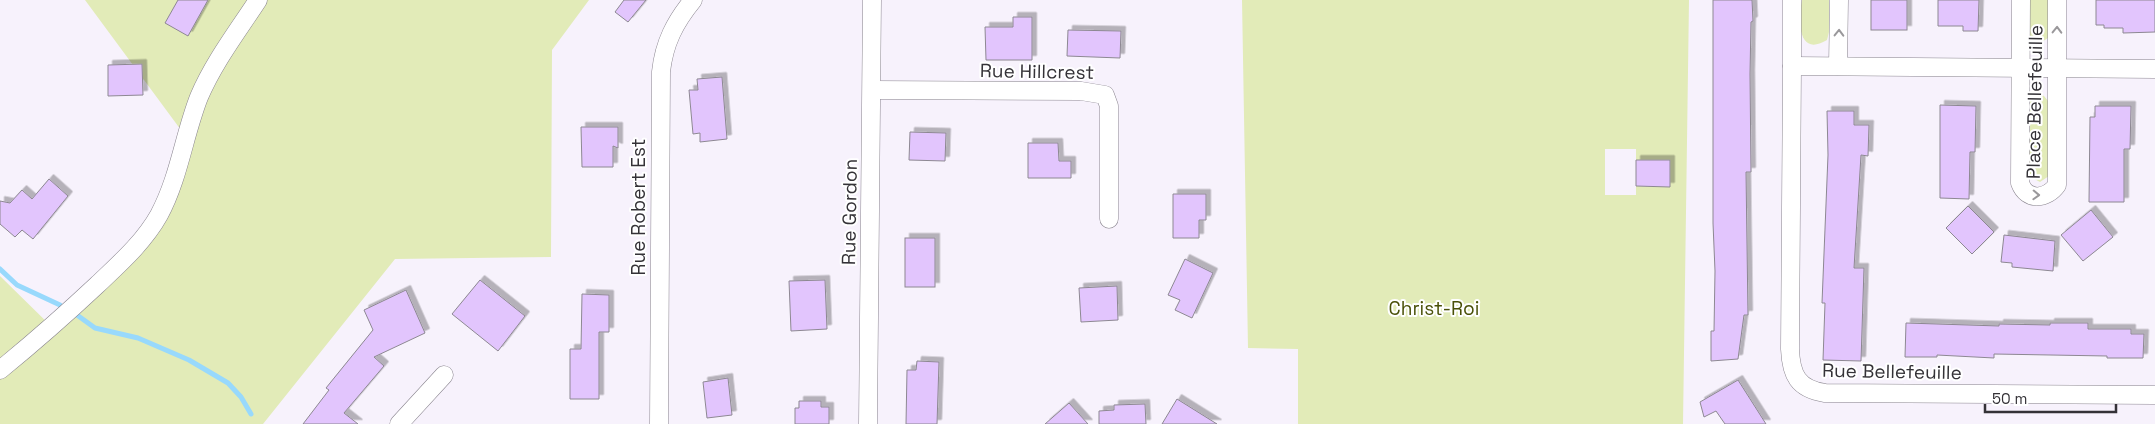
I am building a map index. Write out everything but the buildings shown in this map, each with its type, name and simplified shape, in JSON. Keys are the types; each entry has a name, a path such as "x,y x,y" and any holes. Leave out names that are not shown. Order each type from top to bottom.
{"street":[{"path":"0,370 65,315 121,263 148,232 164,203 194,112 207,81 225,47 258,0"},
{"name":"Rue Robert Est","path":"659,424 660,72 670,32 693,0"},
{"name":"Rue Gordon","path":"868,424 872,0"},
{"name":"Rue Bellefeuille","path":"1792,0 1790,362 1798,380 1807,388 1825,393 2155,395"},
{"path":"1838,66 1839,0"},
{"name":"Place Bellefeuille","path":"2021,0 2020,184 2022,190 2028,195 2036,197 2052,191 2057,184 2057,0"},
{"path":"1792,66 2155,69"},
{"name":"Rue Hillcrest","path":"872,90 1081,91 1105,95 1109,106 1109,219"},
{"path":"399,424 444,375"}],"green space":[{"path":"85,0 589,0 552,50 551,257 395,259 263,424 0,424 0,276 57,332 132,259 192,145"},
{"name":"Christ-Roi","path":"1242,0 1689,0 1683,424 1298,424 1298,349 1248,348","holes":["1605,149 1636,149 1636,160 1670,160 1670,186 1636,186 1636,195 1605,195"]},
{"path":"1802,0 1829,0 1829,32 1827,40 1817,44 1810,44 1805,40 1800,26"},
{"path":"2029,0 2049,0 2048,38 2040,43 2029,38"},
{"path":"2039,93 2049,102 2049,176 2040,182 2029,176 2030,99"}],"waterway":[{"path":"0,269 17,285 60,305"},
{"path":"77,315 95,328 138,338 189,360 228,383 241,397 251,414"}]}
